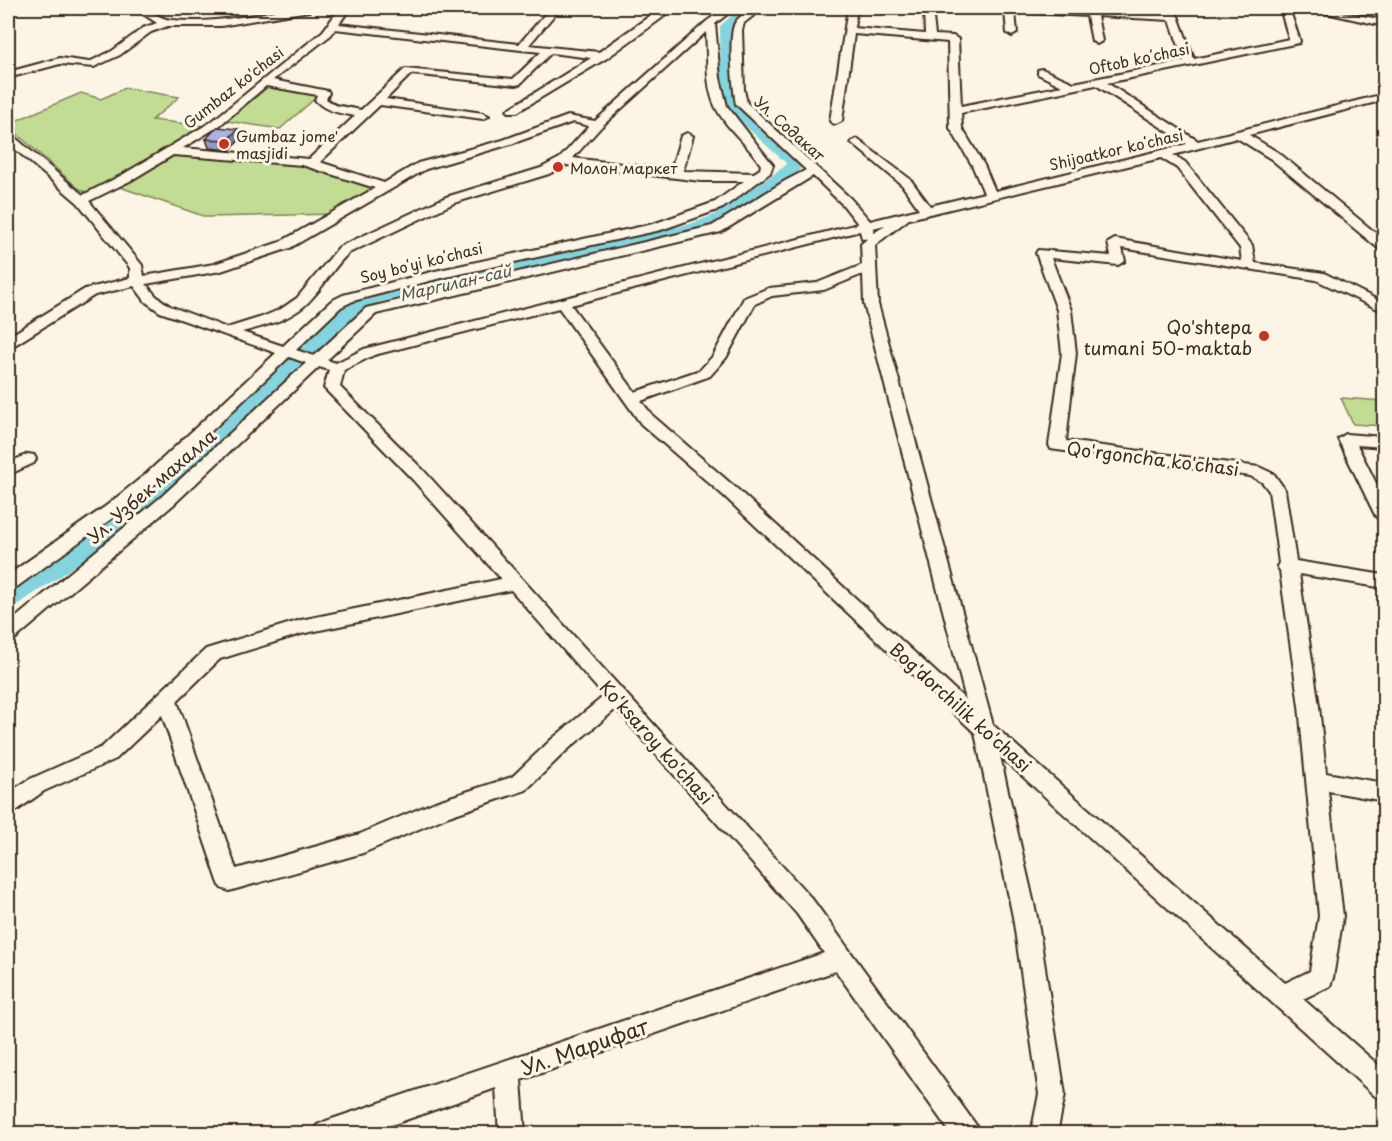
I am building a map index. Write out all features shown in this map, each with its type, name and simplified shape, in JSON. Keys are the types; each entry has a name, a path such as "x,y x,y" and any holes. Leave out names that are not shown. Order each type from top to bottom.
{"street":[{"path":"139,8 167,23"},
{"path":"8,75 60,61 90,65 116,53 147,30 167,23 235,20 309,8"},
{"name":"Gumbaz ko'chasi","path":"82,200 173,151 215,124 334,26 345,8"},
{"path":"513,110 603,56 647,22 660,15 665,8"},
{"name":"Soy boʻyi koʻchasi","path":"228,332 291,310 303,301 335,257 344,250 450,201 545,171 564,161 597,125 710,23 731,8"},
{"name":"Ул. Содакат","path":"758,8 740,22 737,30 739,90 742,104 847,202 866,225"},
{"path":"836,121 852,8"},
{"path":"990,8 1173,12 1190,62"},
{"path":"1010,8 1012,33"},
{"name":"Oftob koʻchasi","path":"954,111 1295,41 1285,8"},
{"path":"1308,8 1351,12 1384,23"},
{"path":"1090,10 1098,41"},
{"path":"929,11 930,36"},
{"path":"521,46 550,14"},
{"path":"564,161 701,177 756,177 766,170 767,165 720,105 710,23"},
{"path":"334,26 603,56"},
{"path":"849,31 930,36 949,38 953,41 956,128 978,165 990,194"},
{"path":"312,164 408,71 516,82 549,50"},
{"path":"1042,72 1072,86"},
{"path":"1097,81 1196,146"},
{"path":"264,82 324,93 320,100 326,105 364,114"},
{"name":"Shijoatkor koʻchasi","path":"631,399 705,373 719,358 749,301 769,292 819,287 869,254 905,216 1196,146 1384,97"},
{"path":"378,101 483,116"},
{"path":"8,343 90,292 137,280 216,268 285,245 422,166 507,142 572,118 597,125"},
{"path":"1238,134 1275,156 1384,246"},
{"path":"676,174 687,136"},
{"path":"8,137 82,200 136,268 137,280 151,299 165,309 315,363 337,368 369,352 905,216"},
{"path":"857,142 906,182 926,210"},
{"path":"173,151 282,159 312,164 384,187"},
{"path":"1163,154 1181,165 1247,248 1249,266"},
{"name":"Ул. Узбек махалла","path":"8,634 168,501 366,314 379,308 716,229 744,215 792,181 815,171"},
{"name":"Soy boʻyi koʻchasi","path":"8,584 112,510 153,477 336,304 348,298 435,274 656,227 719,205 756,177"},
{"path":"866,225 871,304 984,729 1025,917 1052,1094 1044,1134"},
{"name":"Qo'rgoncha ko'chasi","path":"1283,996 1321,978 1331,916 1309,706 1286,566 1277,490 1268,477 1253,471 1224,465 1057,445 1069,353 1064,310 1043,253 1118,261 1115,243 1319,276 1384,308"},
{"name":"Bog'dorchilik ko'chasi","path":"563,304 647,420 730,492 984,729 1384,1087"},
{"name":"Ko'ksaroy ko'chasi","path":"337,368 332,388 419,476 805,907 968,1134"},
{"path":"1384,442 1346,439 1384,514"},
{"path":"8,470 28,459"},
{"path":"8,620 105,553"},
{"path":"1286,566 1384,581"},
{"path":"8,804 37,785 109,753 213,654 301,627 515,583"},
{"path":"166,699 229,881 363,843 443,809 519,784 559,745 617,697"},
{"path":"1316,780 1384,792"},
{"name":"Ул. Марифат","path":"326,1134 841,958"},
{"path":"508,1071 512,1134"}],"green space":[{"path":"269,86 319,95 280,129 227,121"},
{"path":"125,88 179,97 152,120 205,126 157,158 90,194 78,188 8,126 8,124 81,93 101,99"},
{"path":"179,153 298,165 334,173 379,189 336,214 206,217 120,187"},
{"path":"1341,398 1384,401 1384,426 1353,424"}],"building":[{"path":"217,127 238,129 227,140 206,139"}],"waterway":[{"name":"Маргилан-сай","path":"8,599 54,569 196,464 300,356 356,305 375,298 695,228 720,219 793,168 794,162 738,112 728,95 727,26 747,8"}],"place":[{"name":"Gumbaz jome' masjidi","path":"224,144"},
{"name":"Молон маркет","path":"558,167"},
{"name":"Qo'shtepa tumani 50-maktab","path":"1264,336"}]}
